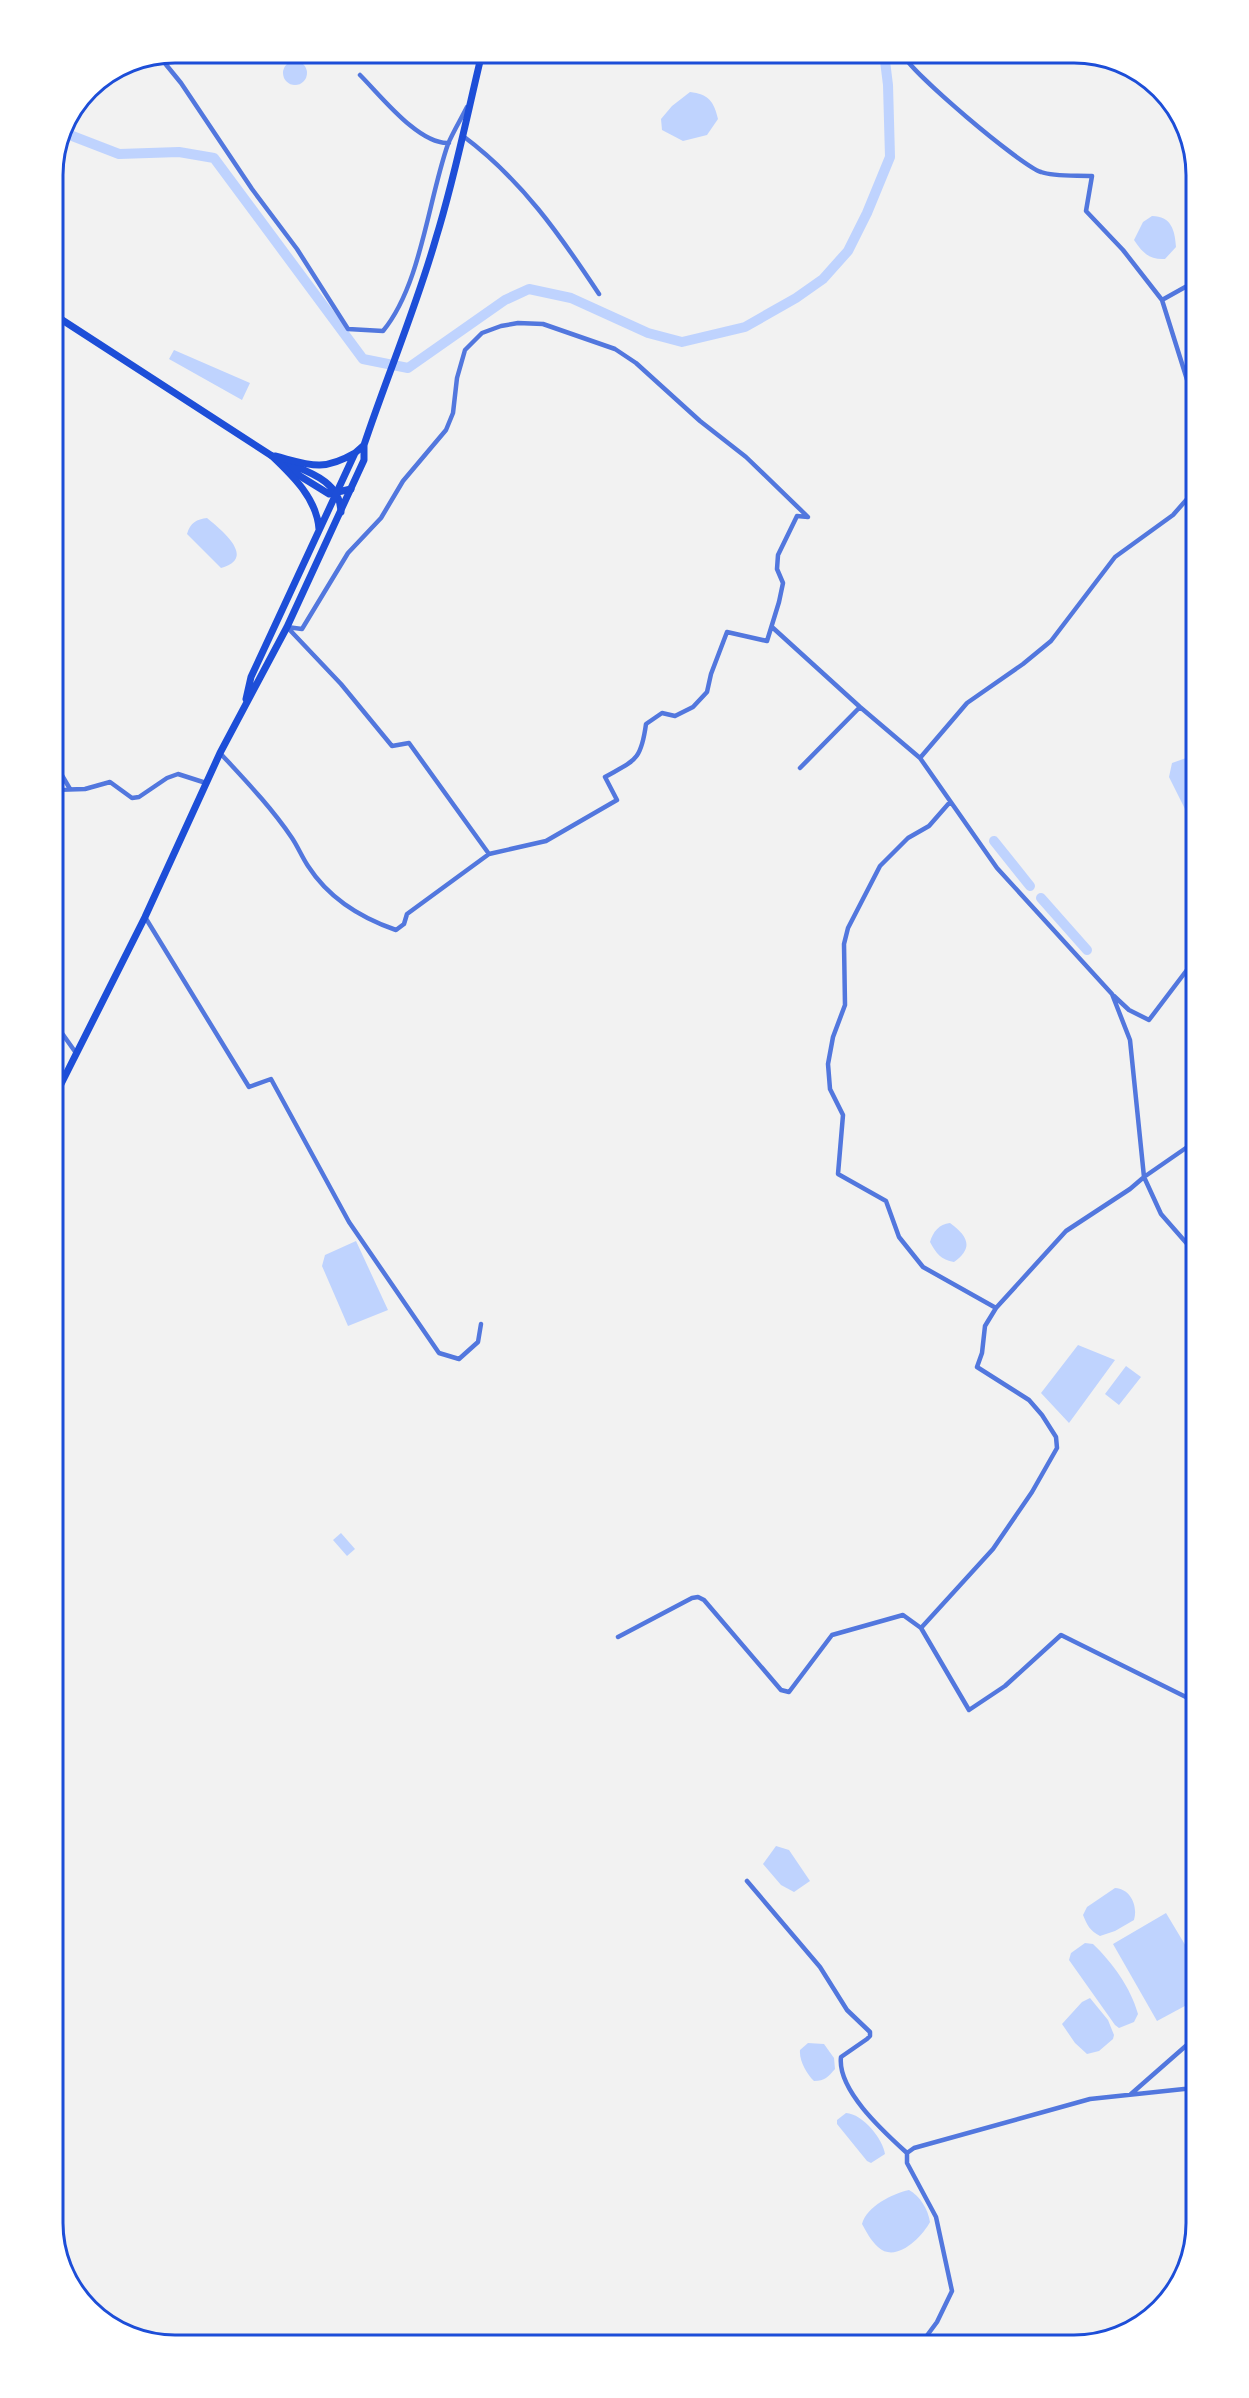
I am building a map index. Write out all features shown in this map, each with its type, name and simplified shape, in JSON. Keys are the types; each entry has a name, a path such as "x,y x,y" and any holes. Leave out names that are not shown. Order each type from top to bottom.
{"main road":[{"path":"63,1080 145,917 220,753 287,627 364,460 364,445 436,239 464,136 468,106 479,63"},
{"path":"63,320 272,456 288,464 299,466 333,487 337,493 341,512"},
{"path":"272,456 323,466 336,464 364,445"},
{"path":"244,705 250,677 355,453"},
{"path":"272,456 299,484 310,500 318,519 319,532"},
{"path":"337,493 351,489"}],"street":[{"path":"165,63 181,82 252,189 303,258 348,329 383,332 396,316 420,245 449,142 468,106"},
{"path":"909,63 937,90 1015,156 1041,172 1092,176 1086,211 1123,250 1162,300 1186,374"},
{"path":"360,75 420,133 440,143 449,142"},
{"path":"464,136 492,158 531,198 565,242 599,294"},
{"path":"1162,300 1186,287"},
{"path":"220,753 286,830 330,893 375,923 396,930 404,924 407,914 489,854 546,841 617,800 605,777 635,760 644,740 646,724 662,713 675,716 684,712 693,707 707,692 711,674 727,632 767,641 783,583 777,569 778,555 797,516 808,517 746,457 700,421 629,358 615,349 543,324 518,323 501,326 482,333 465,350 457,378 453,413 446,430 403,481 381,518 348,552 302,629 287,627"},
{"path":"920,758 967,703 1023,664 1051,640 1115,557 1173,515 1186,501"},
{"path":"287,627 341,684 392,746 409,743 489,854"},
{"path":"772,627 920,758 996,868 1129,1010 1149,1020 1186,972"},
{"path":"800,768 860,707"},
{"path":"63,789 86,789 110,783 132,798 139,797 167,778 178,774 206,783"},
{"path":"63,777 70,789"},
{"path":"951,802 929,826 908,838 880,866 848,927 844,945 845,1005 833,1037 828,1064 830,1089 843,1115 838,1174 886,1201 899,1237 922,1267 996,1308"},
{"path":"145,917 249,1087 271,1079 349,1222 439,1353 459,1359 478,1342 481,1324"},
{"path":"1112,994 1130,1040 1144,1177 1161,1214 1186,1242"},
{"path":"63,1035 76,1053"},
{"path":"921,1628 993,1549 1032,1492 1057,1448 1056,1437 1029,1400 977,1367 982,1353 985,1326 996,1308 1066,1231 1186,1148"},
{"path":"618,1637 698,1597 704,1600 781,1690 789,1692 832,1635 903,1615 921,1628 969,1710 1005,1686 1061,1635 1186,1697"},
{"path":"747,1881 820,1967 848,2010 870,2032 870,2036 841,2057 840,2069 849,2088 878,2125 907,2152 907,2163 936,2217 952,2291 937,2322 927,2335"},
{"path":"1130,2095 1186,2047"},
{"path":"907,2152 914,2148 1090,2099 1186,2090"}],"water":[{"path":"290,63 300,63 306,69 306,77 299,84 291,84 284,77 284,69"},
{"path":"690,92 706,97 712,103 718,119 707,135 683,141 662,130 661,119 672,106"},
{"path":"1152,216 1164,218 1173,230 1176,247 1165,259 1146,254 1134,240 1143,222"},
{"path":"174,350 250,383 242,400 169,359"},
{"path":"207,518 227,536 236,551 236,558 232,563 221,568 187,534 194,522"},
{"path":"1186,758 1186,811 1169,777 1172,763"},
{"path":"950,1223 961,1233 966,1242 964,1252 954,1262 939,1255 930,1242 937,1229"},
{"path":"356,1241 388,1310 348,1326 322,1266 325,1255"},
{"path":"1078,1345 1115,1360 1069,1423 1041,1393"},
{"path":"1126,1366 1141,1377 1119,1405 1105,1394"},
{"path":"341,1533 355,1549 347,1556 333,1540"},
{"path":"776,1846 789,1850 810,1881 794,1892 781,1885 763,1864"},
{"path":"1115,1888 1125,1891 1132,1899 1135,1909 1134,1920 1115,1931 1100,1936 1089,1927 1083,1915 1087,1907"},
{"path":"1166,1913 1186,1946 1186,2005 1157,2021 1113,1944"},
{"path":"1085,1943 1093,1944 1100,1951 1126,1985 1138,2014 1134,2022 1119,2028 1115,2025 1069,1960 1071,1953"},
{"path":"1090,1998 1108,2020 1114,2035 1113,2039 1099,2051 1087,2054 1075,2043 1062,2024 1082,2002"},
{"path":"808,2043 824,2044 834,2058 835,2069 824,2079 814,2081 802,2063 800,2050"},
{"path":"846,2113 859,2118 871,2128 885,2154 871,2163 867,2161 837,2124 837,2120"},
{"path":"909,2190 923,2203 930,2222 921,2235 908,2246 900,2251 885,2251 873,2242 862,2224 875,2206 895,2194"}],"waterway":[{"path":"71,135 119,154 179,152 214,158 363,359 408,368 505,300 529,289 571,298 648,333 682,342 745,327 796,298 823,279 848,251 867,213 890,157 885,63"},
{"path":"994,841 1030,886"},
{"path":"1041,898 1087,950"}]}
